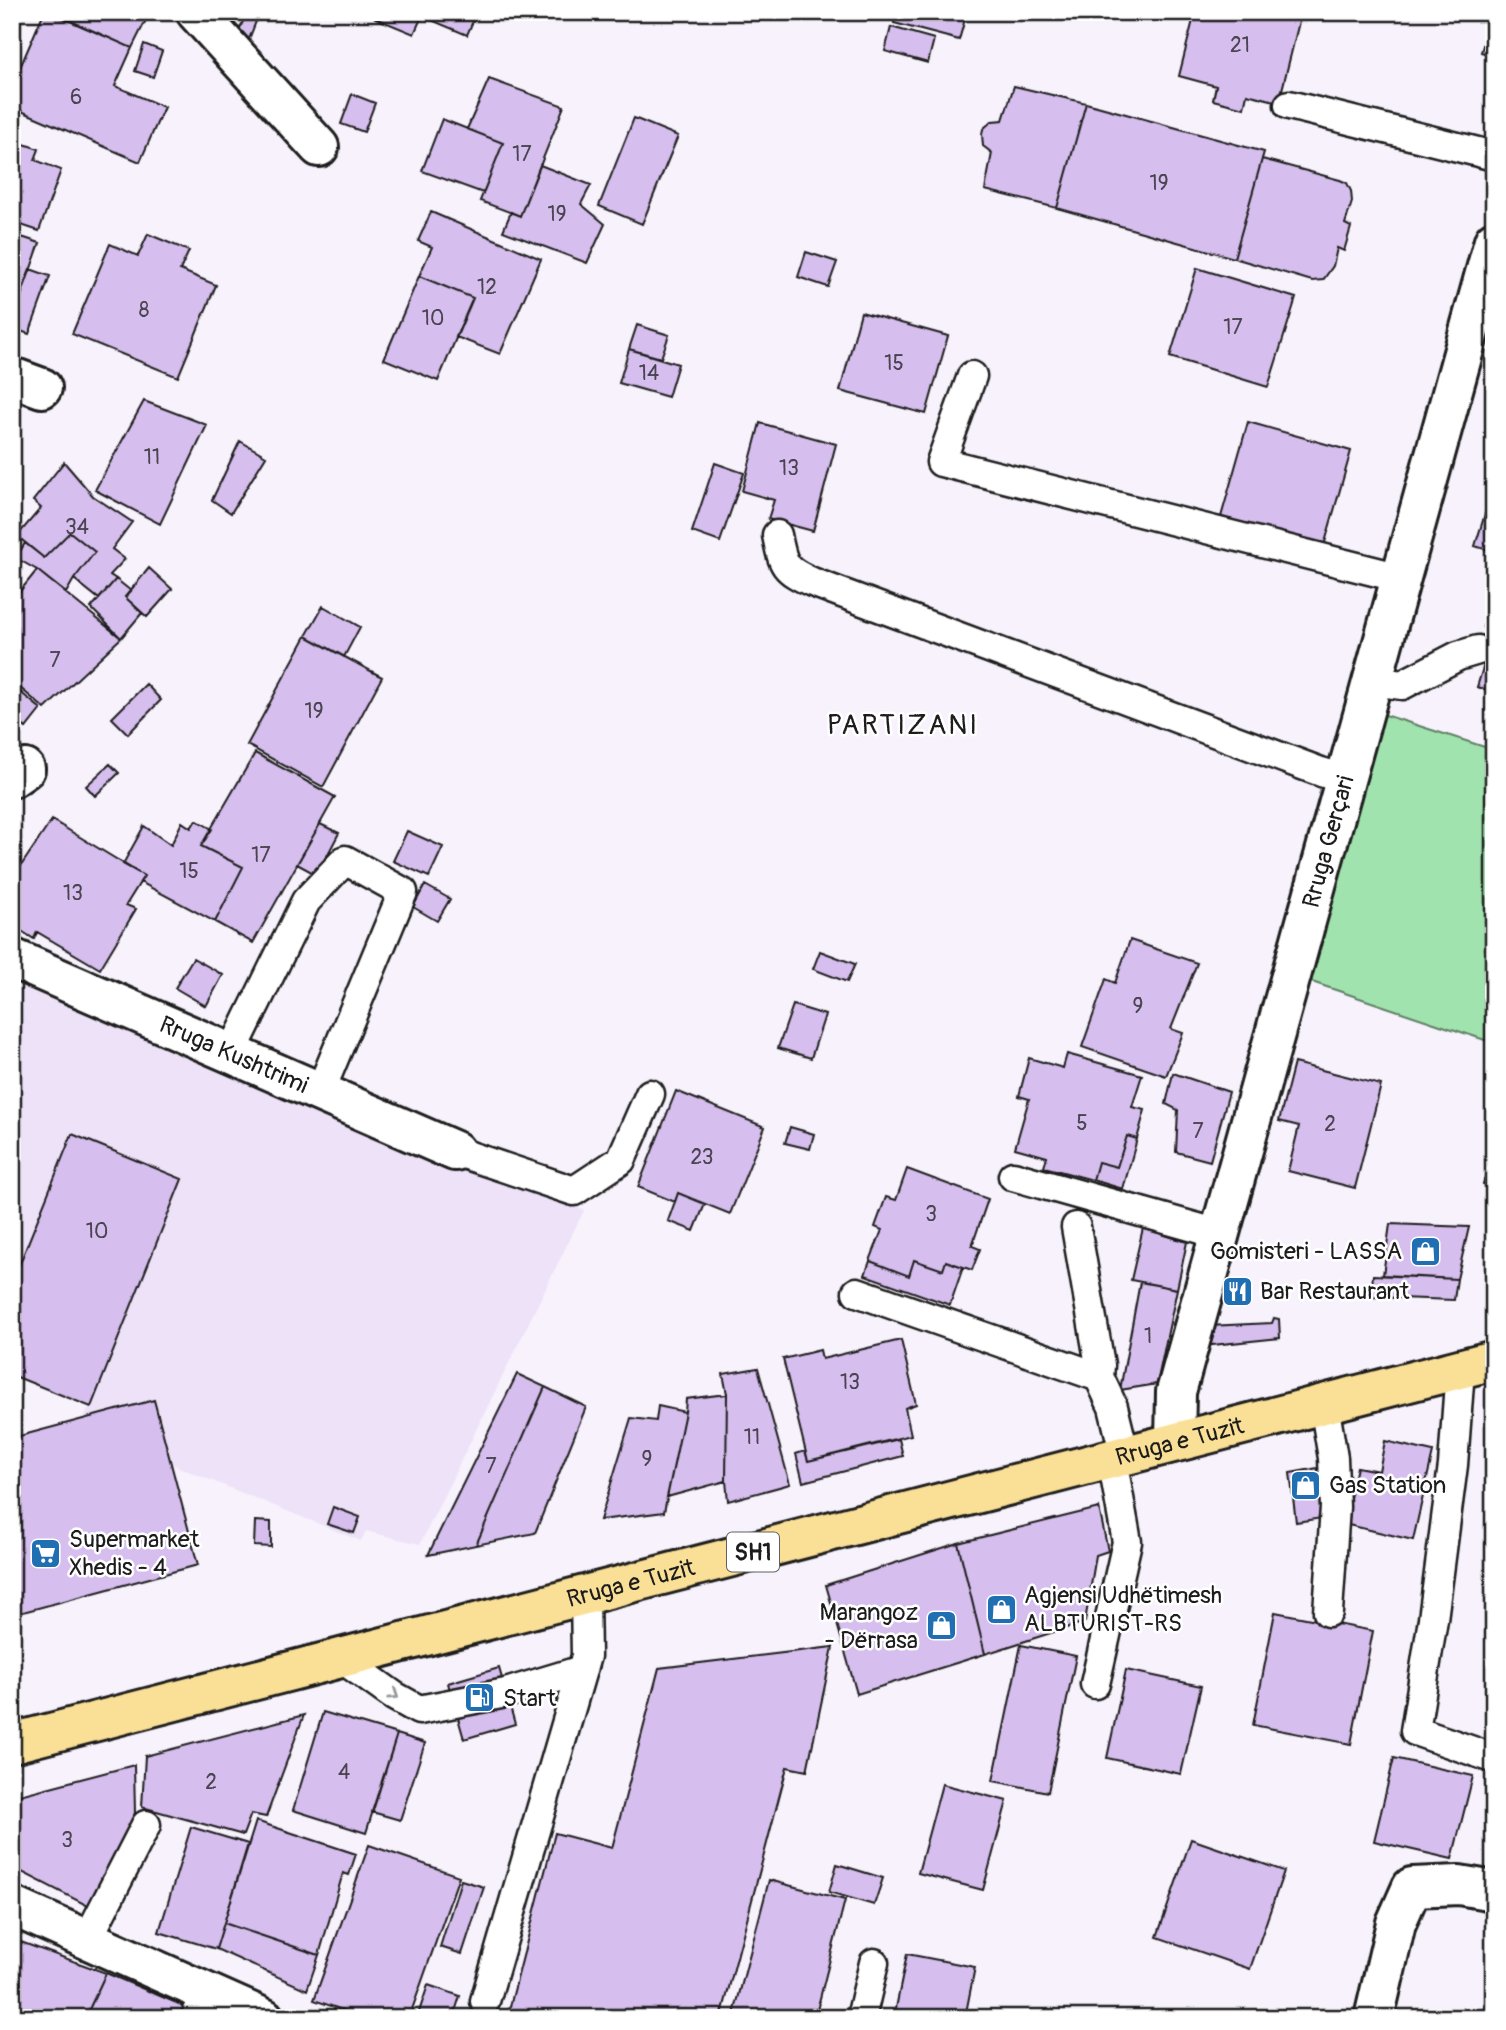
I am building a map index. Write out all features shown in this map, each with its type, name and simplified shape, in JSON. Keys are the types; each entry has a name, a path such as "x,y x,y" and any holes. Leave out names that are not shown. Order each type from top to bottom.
{"main road":[{"name":"Rruga e Tuzit","path":"12,1743 1477,1364"}],"street":[{"path":"196,12 319,147"},
{"name":"Rruga Gerçari","path":"1175,1443 1176,1392 1494,241"},
{"name":"Rruga Kushtrimi","path":"12,958 455,1151"},
{"path":"1374,2018 1396,1923 1412,1887 1459,1885 1494,1891"},
{"path":"12,1906 87,1940 201,2005 261,2017"}],"lane":[{"path":"1289,105 1494,156"},
{"path":"972,376 941,461 1401,578"},
{"path":"777,535 782,562 803,579 1345,779"},
{"path":"1373,678 1402,685 1458,656 1478,650"},
{"path":"231,1054 306,901 345,860 402,892 320,1092"},
{"path":"455,1151 574,1191 621,1160 650,1094"},
{"path":"1013,1176 1219,1234"},
{"path":"1076,1227 1100,1365 1099,1377 1113,1407 1127,1542 1095,1684"},
{"path":"858,1292 1099,1377"},
{"path":"1477,1364 1452,1478 1415,1731 1490,1757"},
{"path":"1324,1404 1333,1458 1335,1507 1328,1612"},
{"path":"485,2001 586,1657 585,1595"},
{"path":"341,1658 394,1696 419,1710 506,1693 582,1670"},
{"path":"87,1940 146,1825"},
{"path":"861,2018 874,1963"}],"shaded area":[{"path":"23,977 333,1120 584,1210 420,1544 366,1531 361,1541 181,1468 81,1423 90,1406 12,1375 12,998"}],"green space":[{"path":"1382,714 1494,750 1494,1043 1303,979"}],"building":[{"path":"44,12 51,12 132,48 115,86 164,107 140,162 12,107 12,86"},
{"path":"60,12 150,12 132,48 58,16"},
{"path":"247,12 258,16 246,47 234,42"},
{"path":"377,12 477,12 467,35 422,16 414,34 375,18"},
{"path":"896,12 967,12 959,40 894,23"},
{"path":"1195,12 1301,14 1279,102 1247,94 1244,108 1213,100 1216,86 1179,76"},
{"path":"1494,12 1494,56 1481,52"},
{"path":"891,27 934,39 928,63 885,51"},
{"path":"144,44 162,51 153,77 135,71"},
{"path":"489,79 564,106 520,216 480,201 503,143 467,129"},
{"path":"1014,86 1086,103 1057,208 985,190 992,153 983,146 983,129 992,121 1003,120"},
{"path":"352,94 375,103 364,132 341,124"},
{"path":"1086,103 1264,152 1234,258 1057,208"},
{"path":"634,118 678,136 642,224 599,206"},
{"path":"442,119 503,143 483,193 422,171"},
{"path":"12,140 39,149 35,160 61,170 39,231 12,222"},
{"path":"1262,159 1347,183 1352,202 1345,224 1351,227 1344,251 1337,248 1333,266 1323,280 1312,281 1234,258"},
{"path":"540,165 591,185 581,204 605,224 587,263 503,231 511,212 520,216"},
{"path":"431,212 541,259 500,354 456,337 473,298 419,276 432,247 418,241"},
{"path":"12,234 40,243 12,321"},
{"path":"148,234 189,251 180,270 216,285 178,377 72,334 110,244 138,256"},
{"path":"806,252 837,262 828,287 798,277"},
{"path":"1197,268 1296,298 1268,387 1170,357"},
{"path":"30,269 50,276 29,334 12,328 12,321"},
{"path":"419,276 473,298 438,381 384,359"},
{"path":"861,312 948,336 926,414 840,391"},
{"path":"637,325 669,335 661,358 629,349"},
{"path":"629,349 678,364 668,397 619,383"},
{"path":"144,401 207,425 160,524 95,490"},
{"path":"1248,422 1351,451 1324,546 1221,517"},
{"path":"760,423 836,444 813,531 768,519 774,500 742,491"},
{"path":"240,441 266,456 231,513 212,500"},
{"path":"64,462 93,496 132,522 112,549 125,559 110,575 116,579 99,599 74,579 95,552 70,532 44,558 17,536 41,508 33,501"},
{"path":"715,463 744,473 720,542 692,532"},
{"path":"1494,485 1494,552 1475,546"},
{"path":"70,532 95,552 66,593 37,570 16,558 25,543 44,558"},
{"path":"149,568 172,589 147,617 125,597"},
{"path":"37,570 121,638 45,709 12,681 12,601"},
{"path":"116,579 131,591 125,597 142,613 121,638 91,608"},
{"path":"1494,592 1494,631 1483,627"},
{"path":"323,606 360,627 344,657 306,636"},
{"path":"1494,632 1494,692 1477,687"},
{"path":"306,636 382,677 323,787 247,745"},
{"path":"146,684 161,700 128,734 112,718"},
{"path":"19,691 41,709 26,728 12,717 12,700"},
{"path":"255,753 335,797 253,943 215,922 243,867 201,846"},
{"path":"110,764 119,773 95,796 86,786"},
{"path":"52,820 144,876 126,905 136,909 100,969 37,932 34,939 12,925 12,879"},
{"path":"196,820 212,829 201,846 243,867 215,922 140,882 144,876 123,864 144,826 171,845 182,822 191,828"},
{"path":"320,824 339,833 317,875 297,864"},
{"path":"407,831 443,847 429,877 393,861"},
{"path":"425,885 450,899 437,921 413,907"},
{"path":"1130,940 1197,963 1171,1029 1183,1033 1166,1076 1082,1047 1106,979 1115,983"},
{"path":"820,951 855,964 847,982 813,969"},
{"path":"193,958 223,975 206,1006 175,988"},
{"path":"793,1005 825,1015 811,1058 778,1048"},
{"path":"1067,1054 1142,1075 1132,1107 1145,1110 1137,1139 1127,1136 1117,1167 1098,1162 1093,1180 1044,1167 1047,1157 1015,1148 1029,1099 1019,1096 1029,1058 1063,1068"},
{"path":"1294,1063 1381,1085 1355,1188 1288,1171 1299,1126 1279,1121"},
{"path":"1173,1073 1229,1092 1210,1161 1176,1152 1178,1110 1166,1104"},
{"path":"676,1091 765,1127 730,1214 678,1193 675,1202 638,1187"},
{"path":"790,1127 814,1134 810,1149 785,1143"},
{"path":"72,1134 182,1179 91,1407 12,1375 12,1283"},
{"path":"1127,1136 1137,1139 1123,1189 1093,1180 1098,1162 1117,1167"},
{"path":"1494,1147 1494,1186 1483,1184"},
{"path":"907,1169 988,1199 972,1246 980,1249 972,1270 946,1261 943,1270 914,1260 909,1276 870,1261 882,1230 875,1227 886,1197 896,1200"},
{"path":"678,1193 705,1204 694,1231 668,1221"},
{"name":"Gomisteri - LASSA","path":"1390,1224 1469,1227 1457,1279 1383,1275"},
{"path":"1143,1228 1187,1242 1177,1289 1131,1280"},
{"path":"914,1260 943,1270 946,1261 963,1267 950,1305 865,1275 870,1261 909,1276"},
{"path":"1373,1275 1457,1279 1454,1300 1371,1297"},
{"path":"1140,1282 1177,1289 1157,1384 1120,1390"},
{"path":"1274,1318 1279,1319 1280,1338 1202,1346 1208,1326 1272,1323"},
{"path":"901,1340 916,1404 905,1408 911,1435 808,1461 783,1359 820,1350 822,1359"},
{"path":"758,1368 790,1484 728,1501 727,1394 723,1374"},
{"path":"517,1374 545,1387 476,1545 428,1555"},
{"path":"545,1387 586,1407 535,1533 476,1545"},
{"path":"727,1394 726,1481 667,1497 686,1399"},
{"path":"154,1400 198,1565 12,1615 12,1438"},
{"path":"658,1406 685,1412 664,1512 600,1520 631,1418 656,1421"},
{"path":"899,1439 903,1456 803,1482 796,1454 805,1451 808,1461"},
{"path":"1385,1441 1433,1452 1413,1540 1344,1524 1357,1467 1379,1471"},
{"name":"Gas Station","path":"1318,1468 1322,1518 1296,1522 1290,1473"},
{"path":"333,1507 360,1517 354,1533 327,1524"},
{"path":"1099,1508 1108,1551 1096,1555 1085,1622 985,1654 958,1543"},
{"path":"255,1521 271,1522 271,1547 254,1546"},
{"path":"958,1543 985,1654 857,1694 826,1585"},
{"path":"1275,1612 1373,1631 1351,1744 1253,1725"},
{"path":"1021,1645 1076,1656 1048,1792 993,1781"},
{"path":"833,1647 807,1771 787,1767 721,2018 507,2018 555,1833 612,1848 659,1668"},
{"path":"1494,1654 1494,1725 1486,1724"},
{"name":"Start","path":"499,1668 515,1724 464,1739 448,1683"},
{"path":"1126,1670 1201,1686 1181,1774 1107,1758"},
{"path":"323,1712 397,1734 366,1833 293,1810"},
{"path":"304,1715 266,1817 251,1814 243,1835 142,1807 145,1756"},
{"path":"397,1734 425,1743 400,1820 372,1812"},
{"path":"1394,1758 1473,1776 1452,1859 1374,1841"},
{"path":"134,1765 135,1813 90,1907 12,1867 12,1797"},
{"path":"942,1784 1007,1801 983,1890 918,1873"},
{"path":"256,1821 356,1854 349,1875 343,1873 319,1955 224,1923"},
{"path":"191,1827 248,1844 216,1949 159,1932"},
{"path":"1191,1839 1284,1871 1250,1969 1157,1937"},
{"path":"369,1845 459,1876 409,2018 365,2018 314,2000"},
{"path":"837,1864 883,1878 874,1905 829,1892"},
{"path":"461,1880 484,1887 462,1954 440,1947"},
{"path":"769,1880 845,1900 815,2018 733,2018"},
{"path":"224,1923 319,1955 307,1990 216,1949"},
{"path":"18,1941 106,1973 85,2018 12,2018 12,1956"},
{"path":"907,1954 975,1967 965,2018 894,2018"},
{"path":"106,1973 186,2007 181,2018 85,2018"},
{"path":"428,1985 460,1996 453,2018 417,2018"}],"place":[{"name":"Gomisteri - LASSA","path":"1425,1251"},
{"name":"Bar Restaurant","path":"1237,1291"},
{"name":"Gas Station","path":"1306,1485"},
{"name":"Supermarket Xhedis - 4","path":"46,1553"},
{"name":"Agjensi Udhëtimesh ALBTURIST-RS","path":"1001,1609"},
{"name":"Marangoz - Dërrasa","path":"941,1626"},
{"name":"Start","path":"480,1698"}],"district":[{"name":"PARTIZANI","path":"903,724"}]}
